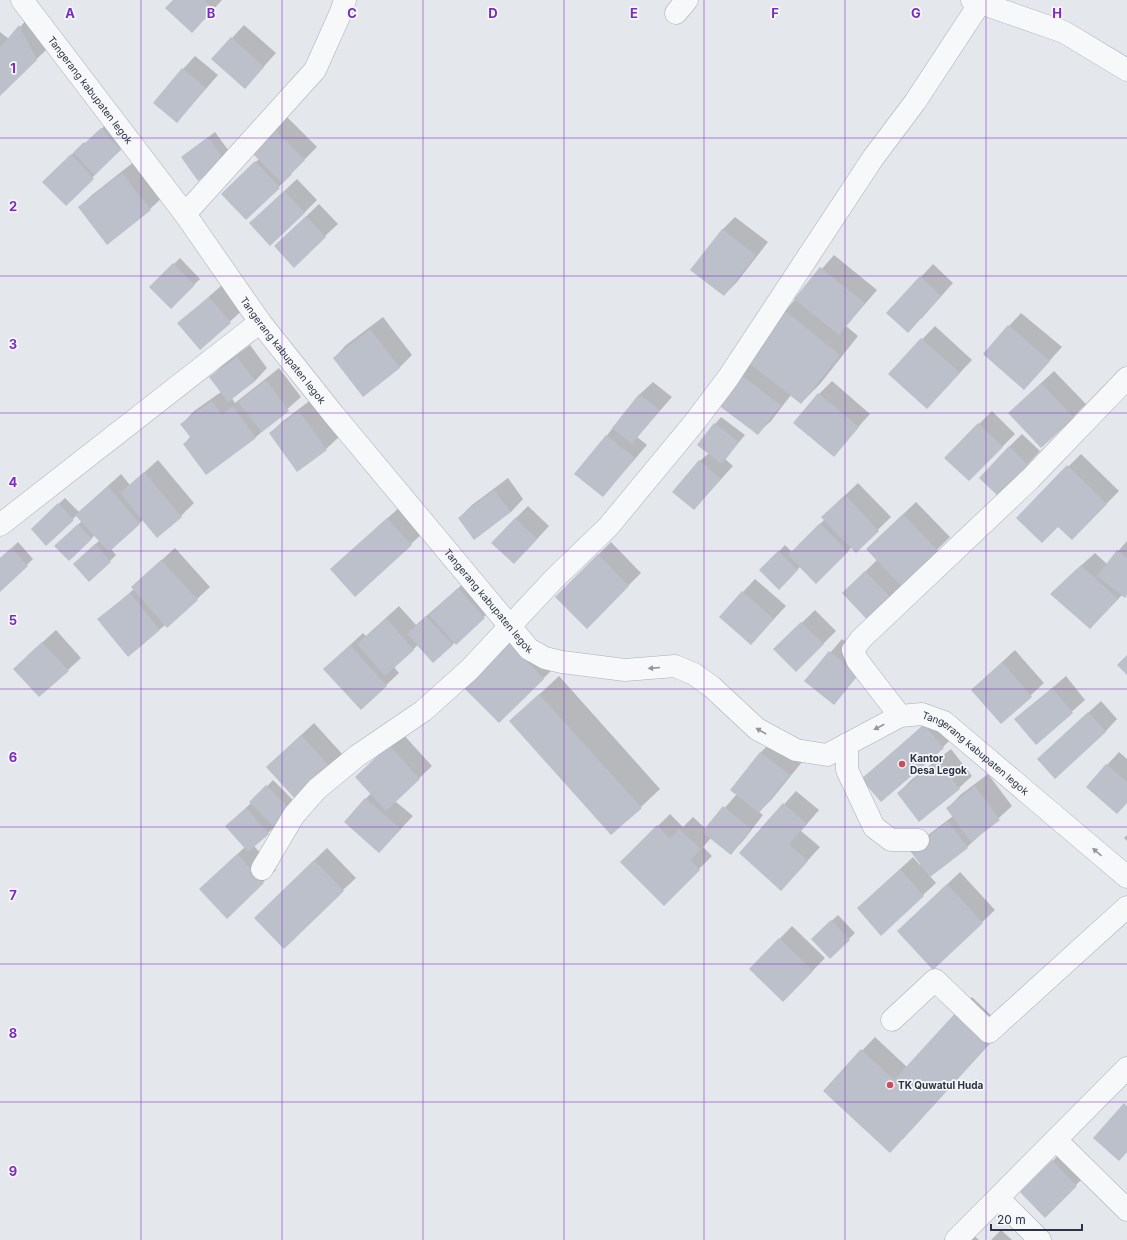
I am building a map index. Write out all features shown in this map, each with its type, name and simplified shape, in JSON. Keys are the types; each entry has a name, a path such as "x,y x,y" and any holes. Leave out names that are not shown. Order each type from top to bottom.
{"street":[{"name":"Tangerang kabupaten legok","path":"22,0 185,214 260,322 334,415 529,649 545,658 562,662 625,670 675,666 694,674 712,686 756,729 796,750 827,754 900,716 922,714 944,722 1127,877"},
{"path":"185,214 315,70 345,0"},
{"path":"262,869 294,815 317,789 357,756 423,711 469,670 554,579 608,527 728,378 873,158 915,102 976,2 1064,32 1127,70"},
{"path":"0,525 260,322"},
{"path":"900,716 857,660 853,650 861,639 1030,479 1127,378"},
{"path":"847,744 847,770 874,827 891,840 918,840"},
{"path":"892,1020 935,980 989,1032 1127,907"},
{"path":"956,1240 1127,1068"},
{"path":"1056,1140 1127,1210"},
{"path":"998,1198 1040,1240"}],"building":[{"path":"173,0 204,0 214,9 192,33 165,8"},
{"path":"19,25 37,60 0,96 0,48"},
{"path":"231,37 264,67 245,89 211,59"},
{"path":"182,68 206,88 177,123 153,103"},
{"path":"271,126 305,160 282,183 248,149"},
{"path":"101,128 121,150 94,175 74,153"},
{"path":"208,137 225,161 198,181 181,157"},
{"path":"71,154 94,179 66,206 42,182"},
{"path":"255,161 280,188 246,220 221,194"},
{"path":"122,173 151,210 107,245 78,207"},
{"path":"284,191 305,213 270,246 249,223"},
{"path":"306,216 326,237 294,268 274,246"},
{"path":"722,229 756,255 724,296 690,270"},
{"path":"173,263 195,285 171,309 149,287"},
{"path":"820,267 865,303 839,335 794,299"},
{"path":"920,276 941,296 908,333 886,313"},
{"path":"209,297 231,323 200,350 177,323"},
{"path":"784,310 840,355 801,404 745,360"},
{"path":"1008,325 1050,361 1024,390 983,354"},
{"path":"370,329 400,368 363,397 333,358"},
{"path":"921,338 960,373 927,409 888,374"},
{"path":"237,357 255,381 228,402 209,377"},
{"path":"737,372 781,405 758,435 714,402"},
{"path":"266,380 289,411 262,432 238,402"},
{"path":"1041,383 1074,418 1041,448 1008,413"},
{"path":"818,393 859,427 834,457 793,423"},
{"path":"639,394 660,410 632,444 612,428"},
{"path":"212,401 222,415 233,406 256,438 206,475 183,444 191,438 180,424"},
{"path":"299,411 327,450 297,472 269,433"},
{"path":"714,423 739,442 722,464 697,445"},
{"path":"978,423 1003,447 969,481 944,458"},
{"path":"606,435 635,458 603,497 574,474"},
{"path":"1009,446 1028,465 998,496 979,478"},
{"path":"699,460 721,479 694,510 672,492"},
{"path":"1067,465 1107,504 1072,540 1058,527 1042,543 1016,518"},
{"path":"144,472 182,517 157,538 120,493"},
{"path":"108,486 140,524 109,552 75,515"},
{"path":"494,490 511,512 474,540 458,518"},
{"path":"845,495 879,531 856,553 821,517"},
{"path":"58,503 74,520 46,546 31,529"},
{"path":"903,514 938,551 901,586 866,549"},
{"path":"387,518 412,545 355,597 330,569"},
{"path":"515,518 537,539 514,564 491,543"},
{"path":"820,523 848,552 816,584 788,555"},
{"path":"78,524 92,539 69,561 54,546"},
{"path":"95,544 111,562 89,582 73,564"},
{"path":"11,548 28,566 0,592 0,558"},
{"path":"1117,550 1127,558 1127,595 1125,598 1097,576"},
{"path":"778,551 798,570 779,590 759,570"},
{"path":"598,554 629,586 587,629 555,597"},
{"path":"161,560 198,600 167,628 131,587"},
{"path":"1081,565 1118,599 1090,629 1050,594"},
{"path":"865,571 896,603 873,626 842,593"},
{"path":"458,588 485,618 456,645 429,615"},
{"path":"742,591 774,619 751,645 719,617"},
{"path":"130,593 160,630 128,657 97,619"},
{"path":"426,616 453,645 433,663 407,634"},
{"path":"386,618 414,650 385,676 357,644"},
{"path":"801,622 824,644 796,672 773,649"},
{"path":"507,641 544,679 499,723 461,685"},
{"path":"42,642 69,671 39,697 13,669"},
{"path":"350,645 387,686 361,710 323,669"},
{"path":"829,651 859,674 834,705 804,681"},
{"path":"1127,655 1127,675 1117,665"},
{"path":"1002,662 1032,697 1001,724 971,690"},
{"path":"1052,688 1073,713 1036,745 1014,719"},
{"path":"539,694 642,808 611,835 509,721"},
{"path":"1088,712 1106,732 1055,779 1037,759"},
{"name":"Kantor Desa Legok","path":"924,725 944,748 881,802 861,779"},
{"path":"301,735 332,769 297,801 266,767"},
{"path":"389,745 420,779 386,811 355,777"},
{"path":"760,752 790,775 759,813 730,790"},
{"path":"938,761 960,789 919,822 897,793"},
{"path":"1106,764 1127,782 1127,803 1117,814 1086,787"},
{"path":"266,785 293,812 276,829 249,802"},
{"path":"975,786 1000,820 971,842 946,808"},
{"path":"365,798 401,829 379,853 344,822"},
{"path":"783,803 807,824 789,844 808,861 781,891 739,853"},
{"path":"723,806 751,829 731,855 702,832"},
{"path":"246,808 269,834 248,852 225,826"},
{"path":"948,821 968,848 930,877 910,851"},
{"path":"657,825 670,839 679,829 701,849 691,860 700,870 664,906 620,862"},
{"path":"237,854 264,883 227,919 199,889"},
{"path":"314,860 344,891 284,949 254,918"},
{"path":"900,869 924,896 881,936 857,908"},
{"path":"947,884 983,923 933,970 897,931"},
{"path":"831,920 850,940 830,959 811,939"},
{"path":"779,938 813,971 783,1002 749,969"},
{"name":"TK Quwatul Huda","path":"959,1009 992,1041 890,1153 823,1091 861,1049 894,1080"},
{"path":"1124,1103 1127,1106 1127,1152 1119,1161 1093,1138"},
{"path":"1052,1160 1077,1186 1045,1218 1020,1192"}],"place":[{"name":"Kantor Desa Legok","path":"902,764"},
{"name":"TK Quwatul Huda","path":"890,1085"}]}
